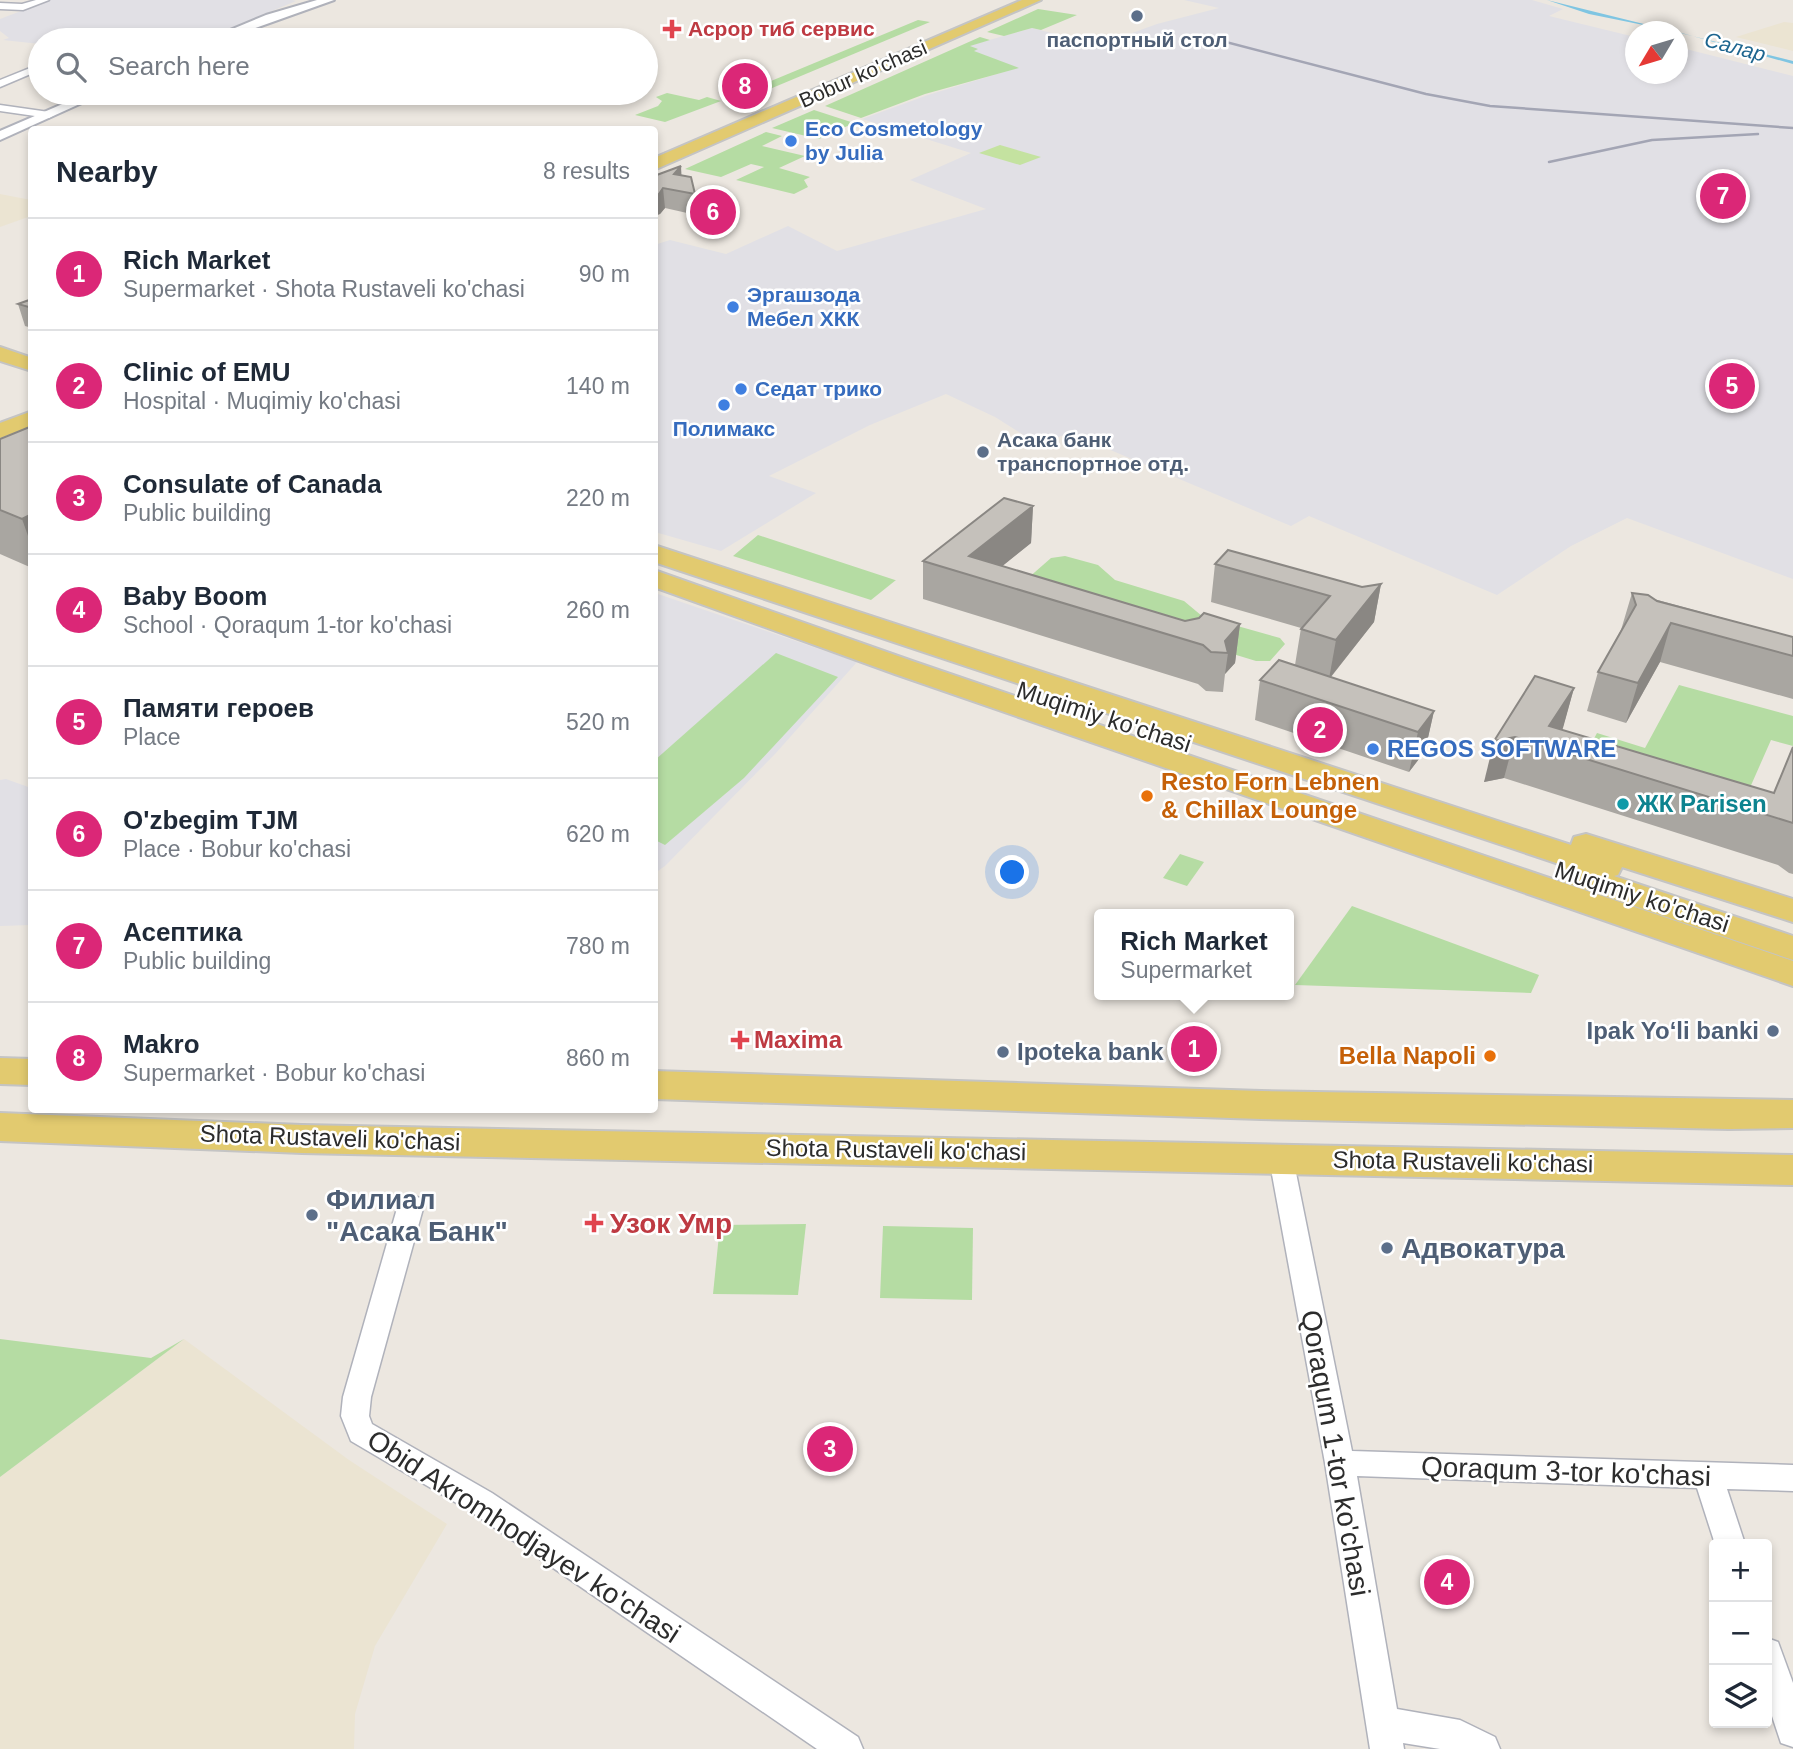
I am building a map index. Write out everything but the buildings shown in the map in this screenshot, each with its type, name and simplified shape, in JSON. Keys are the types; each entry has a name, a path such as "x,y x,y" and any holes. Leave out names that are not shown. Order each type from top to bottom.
{"main road":[{"name":"Bobur ko'chasi","path":"658,149 1007,0"},
{"name":"Bobur ko'chasi","path":"658,163 1034,0"},
{"path":"0,339 28,348"},
{"path":"0,354 28,364"},
{"path":"0,431 28,420"},
{"path":"0,451 28,439"},
{"path":"658,548 774,581 1793,911"},
{"name":"Muqimiy ko'chasi","path":"658,554 1793,948"},
{"name":"Muqimiy ko'chasi","path":"658,568 1793,929"},
{"path":"658,579 880,659 1793,974"},
{"path":"0,1071 28,1072"},
{"path":"658,1085 1274,1105 1715,1115 1793,1114"},
{"name":"Shota Rustaveli ko'chasi","path":"0,1127 302,1139 1793,1170"}],"street":[{"path":"0,6 23,8 44,0"},
{"path":"242,28 329,0"},
{"path":"0,83 28,72"},
{"path":"0,136 71,105"},
{"path":"0,108 49,115"},
{"name":"Qoraqum 1-tor ko'chasi","path":"1281,1158 1340,1463 1385,1736"},
{"name":"Obid Akromhodjayev ko'chasi","path":"411,1205 357,1397 355,1416 361,1432 481,1503 835,1746"},
{"name":"Qoraqum 3-tor ko'chasi","path":"1340,1463 1793,1478"},
{"path":"1707,1477 1728,1539"},
{"path":"1771,1665 1793,1731"},
{"path":"1385,1736 1460,1736 1483,1749"}],"shaded area":[{"path":"50,0 296,1 231,28 28,28 28,43 3,40 9,38 0,31 0,19"},
{"path":"1184,0 1532,0 1563,9 1549,16 1625,35 1625,84 1688,84 1688,50 1793,76 1793,579 1627,518 1571,546 1497,595 1309,516 1291,526 1070,433 1038,444 995,417 946,394 870,425 769,476 816,493 721,551 658,533 658,244 670,240 726,254 788,226 837,251 986,209 910,180 971,153 862,119 928,95 1017,68 973,51 968,46 1032,28 1099,45 1157,24 1219,8"},
{"path":"1784,22 1793,23 1793,51 1736,37"},
{"path":"0,194 28,199 28,217 0,227"},
{"path":"658,594 857,662 775,754 658,871"},
{"path":"6,779 28,787 28,925 0,926 0,780"},
{"path":"184,1339 349,1460 447,1524 375,1646 355,1714 354,1749 0,1749 0,1477"}],"green space":[{"path":"1038,9 1077,15 1041,30 1032,28 1004,36 987,32"},
{"path":"918,20 930,22 760,93 747,91"},
{"path":"980,37 990,40 970,46 978,49 974,51 1019,68 925,94 861,118 825,106"},
{"path":"667,93 699,100 707,97 721,101 665,122 635,115 658,106 662,101 658,96"},
{"path":"814,110 854,123 819,139 772,128"},
{"path":"766,132 782,136 762,146 805,156 779,168 810,177 804,180 808,187 794,194 736,180 764,167 751,164 721,177 685,169"},
{"path":"1000,145 1041,157 1020,165 979,153"},
{"path":"758,535 896,580 871,600 733,556"},
{"path":"1065,556 1098,565 1115,580 1184,601 1202,616 1280,638 1285,644 1270,661 1256,661 1023,590 1019,586 1051,558"},
{"path":"776,653 838,677 744,778 665,845 658,842 658,757"},
{"path":"1679,685 1793,716 1793,746 1771,740 1741,808 1584,757 1597,733 1645,748"},
{"path":"1180,854 1204,862 1187,886 1163,878"},
{"path":"1352,906 1539,975 1531,993 1295,985"},
{"path":"806,1224 798,1295 713,1294 720,1225"},
{"path":"883,1226 973,1228 972,1300 880,1298"},
{"path":"0,1339 151,1358 184,1339 0,1477"}],"water":[{"path":"1547,0 1631,21 1589,14"},
{"name":"Салар","path":"1694,36 1793,61 1793,64"}],"railway":[{"path":"1199,35 1426,94 1490,106 1793,128"},
{"path":"1549,162 1652,140 1758,134"}],"place":[{"name":"паспортный стол","path":"1137,16"},
{"name":"Асрор тиб сервис","path":"672,29"},
{"name":"Makro","path":"745,86"},
{"name":"Eco Cosmetology by Julia","path":"791,141"},
{"name":"Асептика","path":"1723,196"},
{"name":"O'zbegim TJM","path":"713,212"},
{"name":"Эргашзода Мебел ХКК","path":"733,307"},
{"name":"Памяти героев","path":"1732,386"},
{"name":"Седат трико","path":"741,389"},
{"name":"Полимакс","path":"724,405"},
{"name":"Асака банк транспортное отд.","path":"983,452"},
{"name":"Clinic of EMU","path":"1320,730"},
{"name":"REGOS SOFTWARE","path":"1373,749"},
{"name":"Resto Forn Lebnen & Chillax Lounge","path":"1147,796"},
{"name":"ЖК Parisen","path":"1623,804"},
{"name":"Ipak Yoʻli banki","path":"1773,1031"},
{"name":"Maxima","path":"740,1040"},
{"name":"Rich Market","path":"1194,1049"},
{"name":"Ipoteka bank","path":"1003,1052"},
{"name":"Bella Napoli","path":"1490,1056"},
{"name":"Филиал \"Асака Банк\"","path":"312,1215"},
{"name":"Узок Умр","path":"594,1223"},
{"name":"Адвокатура","path":"1387,1248"},
{"name":"Consulate of Canada","path":"830,1449"},
{"name":"Baby Boom","path":"1447,1582"}]}
